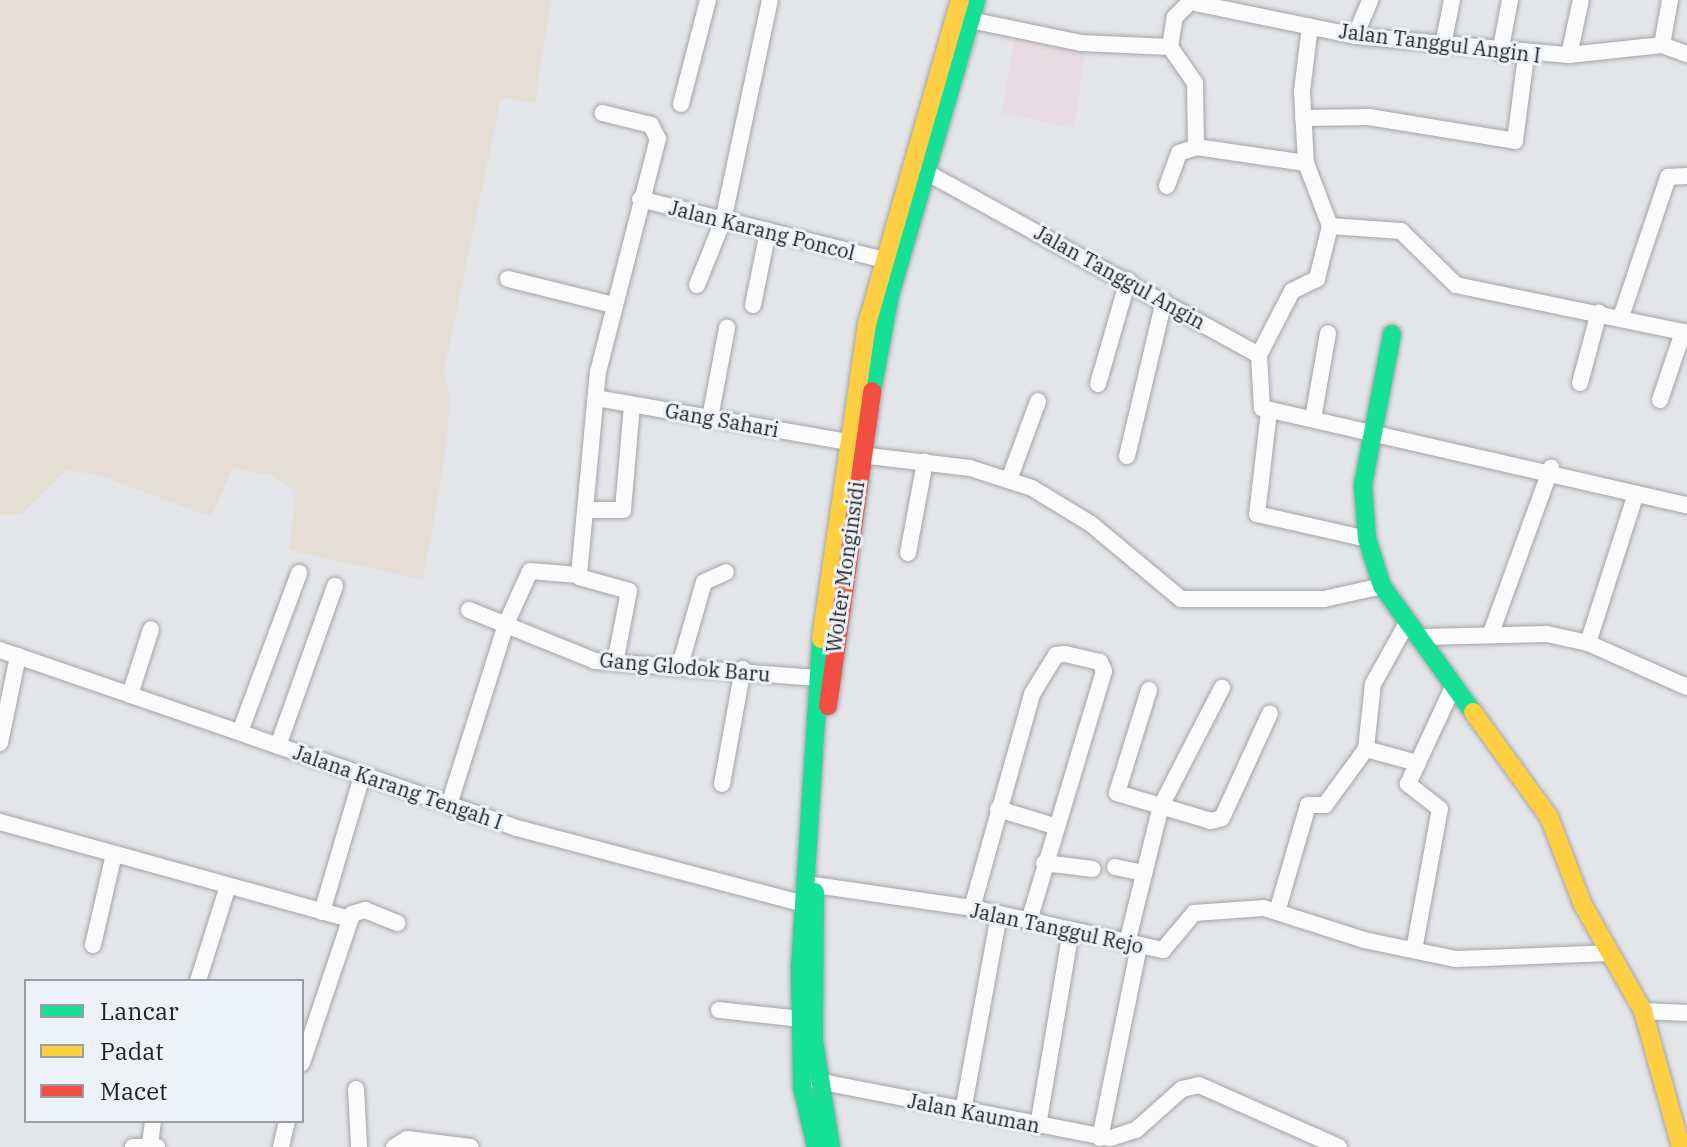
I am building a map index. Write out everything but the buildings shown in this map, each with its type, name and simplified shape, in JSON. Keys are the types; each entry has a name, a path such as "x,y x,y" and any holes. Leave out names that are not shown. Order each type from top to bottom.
{"main road":[{"name":"Wolter Monginsidi","path":"816,1147 802,1087 800,1019 801,903 815,678 884,260 960,0"},
{"name":"Wolter Monginsidi","path":"831,1147 817,1081 815,885 832,654 854,448 890,295 976,0"},
{"path":"1392,334 1363,485 1367,539 1382,586 1407,623 1423,637 1453,687 1549,817 1609,953 1643,1011 1681,1147"}],"street":[{"path":"681,104 708,0"},
{"path":"697,285 704,253 723,221 770,0"},
{"path":"1355,36 1370,0"},
{"path":"1444,40 1452,0"},
{"path":"1500,53 1510,0"},
{"path":"1569,55 1581,0"},
{"path":"1670,0 1662,45 1687,54"},
{"name":"Jalan Tanggul Angin I","path":"1170,47 1175,17 1190,1 1241,4 1310,26 1355,36 1444,40 1526,56 1569,55 1662,45"},
{"path":"970,20 1081,43 1170,47 1195,83 1196,147"},
{"path":"1310,26 1303,118 1306,163 1330,226 1317,279 1292,291 1259,355 1256,396 1269,411 1376,430 1551,468 1635,497 1687,505"},
{"path":"1303,118 1369,117 1515,141 1526,56"},
{"path":"579,577 596,398 613,305 656,130 602,113"},
{"path":"1167,186 1179,153 1196,147 1306,163"},
{"name":"Jalan Tanggul Angin","path":"924,171 1128,280 1259,355"},
{"path":"1621,317 1668,177 1687,176"},
{"name":"Jalan Karang Poncol","path":"640,199 884,260"},
{"path":"1330,226 1401,231 1456,285 1599,312 1685,333 1660,400"},
{"path":"753,305 768,231"},
{"path":"508,279 613,305"},
{"path":"1098,384 1128,280"},
{"path":"1127,456 1164,301"},
{"path":"1580,383 1599,312"},
{"path":"710,418 727,328"},
{"path":"1313,419 1328,333"},
{"name":"Gang Sahari","path":"596,398 710,418 1009,480 1091,524 1167,593 1205,599 1324,599 1382,586"},
{"path":"1009,480 1038,401"},
{"path":"585,510 623,510 632,404"},
{"path":"1269,411 1257,514 1367,539"},
{"path":"908,553 925,462"},
{"path":"1491,633 1551,468"},
{"path":"1588,643 1635,497"},
{"path":"449,805 506,624 532,569 579,577 629,591 615,663"},
{"path":"681,662 704,582 726,572"},
{"path":"240,732 299,573"},
{"path":"278,746 335,586"},
{"name":"Gang Glodok Baru","path":"469,610 615,663 681,662 815,678"},
{"path":"1277,912 1308,805 1325,805 1366,749 1371,690 1407,623"},
{"path":"130,695 151,629"},
{"path":"1423,637 1491,633 1588,643 1687,687"},
{"name":"Jalana Karang Tengah I","path":"0,650 449,805 801,903"},
{"path":"0,743 18,656"},
{"path":"972,908 1032,694 1054,658 1100,662 1104,671 1054,826 1029,921"},
{"path":"722,784 743,669"},
{"path":"1414,950 1440,812 1408,789 1453,687"},
{"path":"1100,1138 1144,873 1161,806 1222,688"},
{"path":"1149,690 1117,793 1161,806 1222,818 1270,713"},
{"path":"1366,749 1418,763"},
{"path":"322,912 362,776"},
{"path":"998,809 1054,826"},
{"path":"0,822 349,919"},
{"path":"93,945 114,854"},
{"path":"1044,863 1093,869"},
{"path":"1115,867 1144,873"},
{"name":"Jalan Tanggul Rejo","path":"815,885 972,908 1133,945 1172,948 1194,913 1277,912 1456,959 1609,953"},
{"path":"199,979 228,886"},
{"path":"304,1057 349,919 365,910 398,923"},
{"path":"963,1111 999,914"},
{"path":"1038,1126 1071,930"},
{"path":"719,1010 800,1019"},
{"path":"1643,1011 1687,1013"},
{"name":"Jalan Kauman","path":"817,1081 1100,1138 1136,1130 1193,1084 1339,1147"},
{"path":"356,1089 359,1147"},
{"path":"146,1146 152,1123"},
{"path":"281,1147 287,1123"},
{"path":"1132,1147 1136,1130"},
{"path":"394,1147 407,1139 471,1147"}],"shaded area":[{"path":"0,0 551,0 535,103 501,98 444,371 450,401 445,457 423,580 289,550 296,491 271,475 233,468 211,517 99,475 66,470 21,515 0,515"},
{"path":"1014,41 1085,51 1074,128 1002,113"}],"traffic: fast":[{"path":"872,391 890,295 976,0"},
{"path":"1392,334 1363,485 1367,539 1382,586 1473,712"},
{"path":"816,1147 802,1087 800,967 821,639"},
{"path":"815,892 814,1041 831,1147"}],"traffic: slow":[{"path":"821,639 867,324 960,0"},
{"path":"1473,712 1549,817 1583,905 1643,1011 1681,1147"}],"traffic: jam":[{"path":"828,706 872,391"}]}
